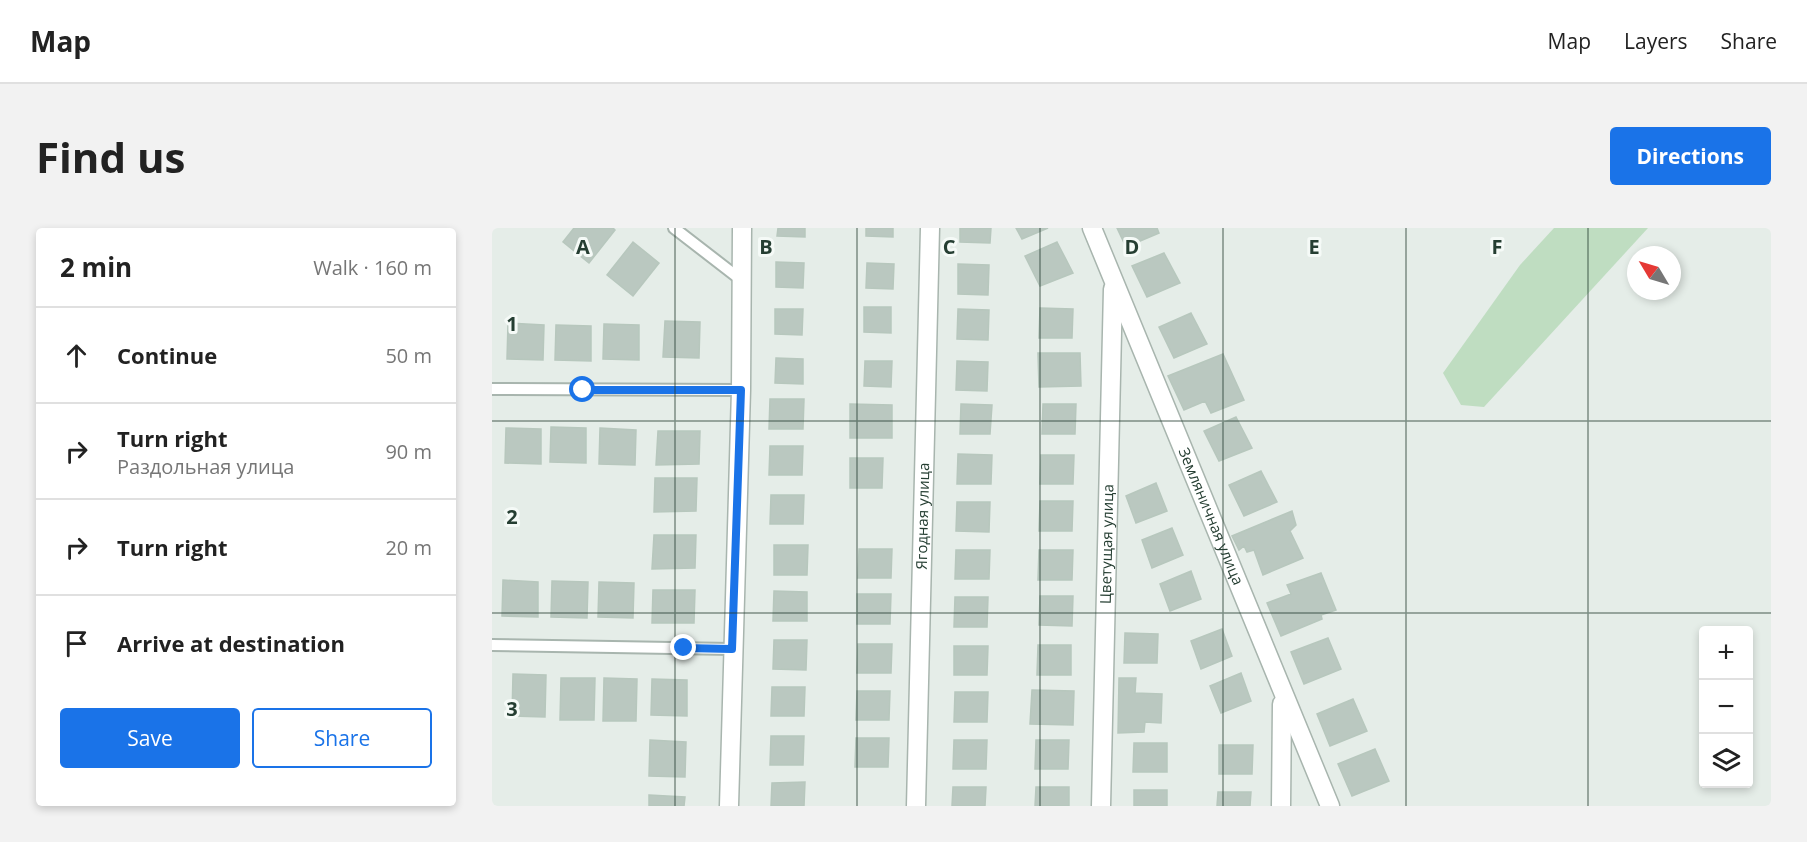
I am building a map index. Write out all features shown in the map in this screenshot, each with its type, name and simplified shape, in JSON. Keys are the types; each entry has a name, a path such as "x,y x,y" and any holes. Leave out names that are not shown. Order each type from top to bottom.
{"street":[{"path":"729,806 741,390 742,228"},
{"name":"Ягодная улица","path":"916,806 930,228"},
{"name":"Земляничная улица","path":"1092,228 1282,696 1330,806"},
{"name":"Цветущая улица","path":"1101,806 1113,280"},
{"path":"1281,806 1282,696"}],"lane":[{"path":"674,228 740,279"},
{"path":"492,389 741,390"},
{"path":"492,645 732,649"}],"green space":[{"path":"1554,228 1648,228 1632,246 1627,246 1627,251 1484,407 1461,405 1443,373 1520,265"}],"building":[{"path":"574,228 613,228 615,230 589,263 563,242"},
{"path":"778,228 805,228 805,237 777,236"},
{"path":"866,228 893,228 893,237 866,236"},
{"path":"960,228 991,228 990,243 960,242"},
{"path":"1016,228 1048,228 1022,239"},
{"path":"1117,228 1157,228 1159,233 1126,247"},
{"path":"633,242 659,263 633,296 607,275"},
{"path":"1057,242 1073,273 1040,286 1025,256"},
{"path":"1164,253 1180,283 1147,297 1132,266"},
{"path":"776,262 804,263 803,288 776,287"},
{"path":"867,263 894,264 893,289 866,288"},
{"path":"958,264 989,265 988,295 958,294"},
{"path":"864,307 891,307 891,333 864,332"},
{"path":"1040,308 1073,309 1072,338 1039,338"},
{"path":"775,309 803,309 802,335 775,334"},
{"path":"958,309 989,310 988,340 957,339"},
{"path":"1191,313 1207,344 1174,358 1159,327"},
{"path":"665,321 700,322 699,358 663,357"},
{"path":"508,323 544,325 543,360 507,359"},
{"path":"604,324 639,325 639,360 603,359"},
{"path":"556,325 591,326 591,361 555,360"},
{"path":"1038,353 1080,353 1081,386 1039,387"},
{"path":"1223,354 1244,400 1211,413 1205,401 1184,410 1168,376"},
{"path":"776,358 803,359 803,384 775,383"},
{"path":"865,361 892,361 891,387 864,386"},
{"path":"957,361 988,362 987,391 956,390"},
{"path":"770,399 804,399 803,429 769,429"},
{"path":"850,404 892,405 892,438 850,438"},
{"path":"961,404 992,405 990,434 960,434"},
{"path":"1043,404 1076,404 1075,434 1042,434"},
{"path":"1236,417 1252,448 1219,461 1204,431"},
{"path":"551,427 586,428 586,463 550,462"},
{"path":"506,428 541,429 541,464 505,463"},
{"path":"600,428 636,430 635,465 599,464"},
{"path":"658,431 700,431 699,464 656,465"},
{"path":"770,446 803,446 802,475 769,475"},
{"path":"958,454 992,455 991,484 957,484"},
{"path":"1041,455 1074,455 1073,484 1040,484"},
{"path":"850,458 883,458 882,488 850,488"},
{"path":"1261,471 1277,502 1244,516 1229,485"},
{"path":"655,478 697,478 696,511 654,512"},
{"path":"1156,483 1167,511 1136,523 1126,496"},
{"path":"771,495 804,495 803,524 770,524"},
{"path":"1040,501 1073,501 1072,531 1039,531"},
{"path":"957,502 990,502 989,532 956,531"},
{"path":"1292,511 1296,525 1290,531 1303,558 1263,575 1254,550 1247,552 1244,546 1239,550 1232,536"},
{"path":"1172,528 1183,555 1152,568 1142,540"},
{"path":"654,535 696,535 695,568 652,569"},
{"path":"774,545 808,545 807,575 774,575"},
{"path":"859,549 892,549 891,578 858,578"},
{"path":"956,550 990,550 989,579 955,579"},
{"path":"1039,550 1073,550 1072,580 1038,580"},
{"path":"1191,571 1201,599 1170,611 1160,584"},
{"path":"1321,573 1336,610 1321,615 1322,619 1281,636 1267,603 1291,594 1287,585"},
{"path":"503,580 538,582 538,617 502,616"},
{"path":"552,581 588,582 587,618 551,617"},
{"path":"599,582 634,583 633,618 598,617"},
{"path":"653,590 695,590 694,623 652,623"},
{"path":"774,591 807,592 807,621 773,621"},
{"path":"857,594 891,594 890,624 857,624"},
{"path":"1040,596 1073,596 1072,626 1039,625"},
{"path":"955,597 988,597 987,627 954,627"},
{"path":"1222,629 1232,656 1201,669 1191,641"},
{"path":"1125,633 1158,634 1157,663 1124,663"},
{"path":"1328,638 1341,669 1304,684 1291,652"},
{"path":"774,640 807,640 806,670 773,669"},
{"path":"858,644 892,644 891,673 857,673"},
{"path":"1038,645 1071,645 1071,675 1037,675"},
{"path":"954,646 988,646 987,675 954,675"},
{"path":"1241,673 1251,701 1221,713 1210,686"},
{"path":"513,674 546,675 545,717 512,716"},
{"path":"561,678 595,678 594,720 560,720"},
{"path":"604,678 637,679 636,721 603,721"},
{"path":"1119,678 1136,678 1135,693 1162,694 1161,723 1145,722 1144,732 1118,733"},
{"path":"652,679 687,680 687,716 651,715"},
{"path":"772,687 805,687 804,716 771,716"},
{"path":"1032,690 1074,691 1073,725 1030,724"},
{"path":"857,691 890,691 889,720 856,720"},
{"path":"955,692 988,692 987,722 954,722"},
{"path":"1353,699 1367,731 1330,746 1317,714"},
{"path":"771,736 804,736 803,765 770,765"},
{"path":"856,738 889,738 888,767 855,767"},
{"path":"650,740 686,742 685,777 649,776"},
{"path":"954,740 987,740 986,769 953,769"},
{"path":"1036,740 1069,740 1068,769 1035,769"},
{"path":"1134,743 1167,743 1167,772 1133,772"},
{"path":"1219,745 1253,745 1252,774 1219,774"},
{"path":"1375,749 1389,781 1352,796 1338,764"},
{"path":"805,782 804,806 771,806 772,783"},
{"path":"953,787 986,787 985,806 952,806"},
{"path":"1036,787 1069,787 1069,806 1035,806"},
{"path":"1134,790 1167,790 1167,806 1134,806"},
{"path":"1218,792 1251,792 1250,806 1217,806"},
{"path":"649,795 685,797 684,806 649,806"}],"route":[{"path":"583,390 741,390 732,649 684,648"}]}
